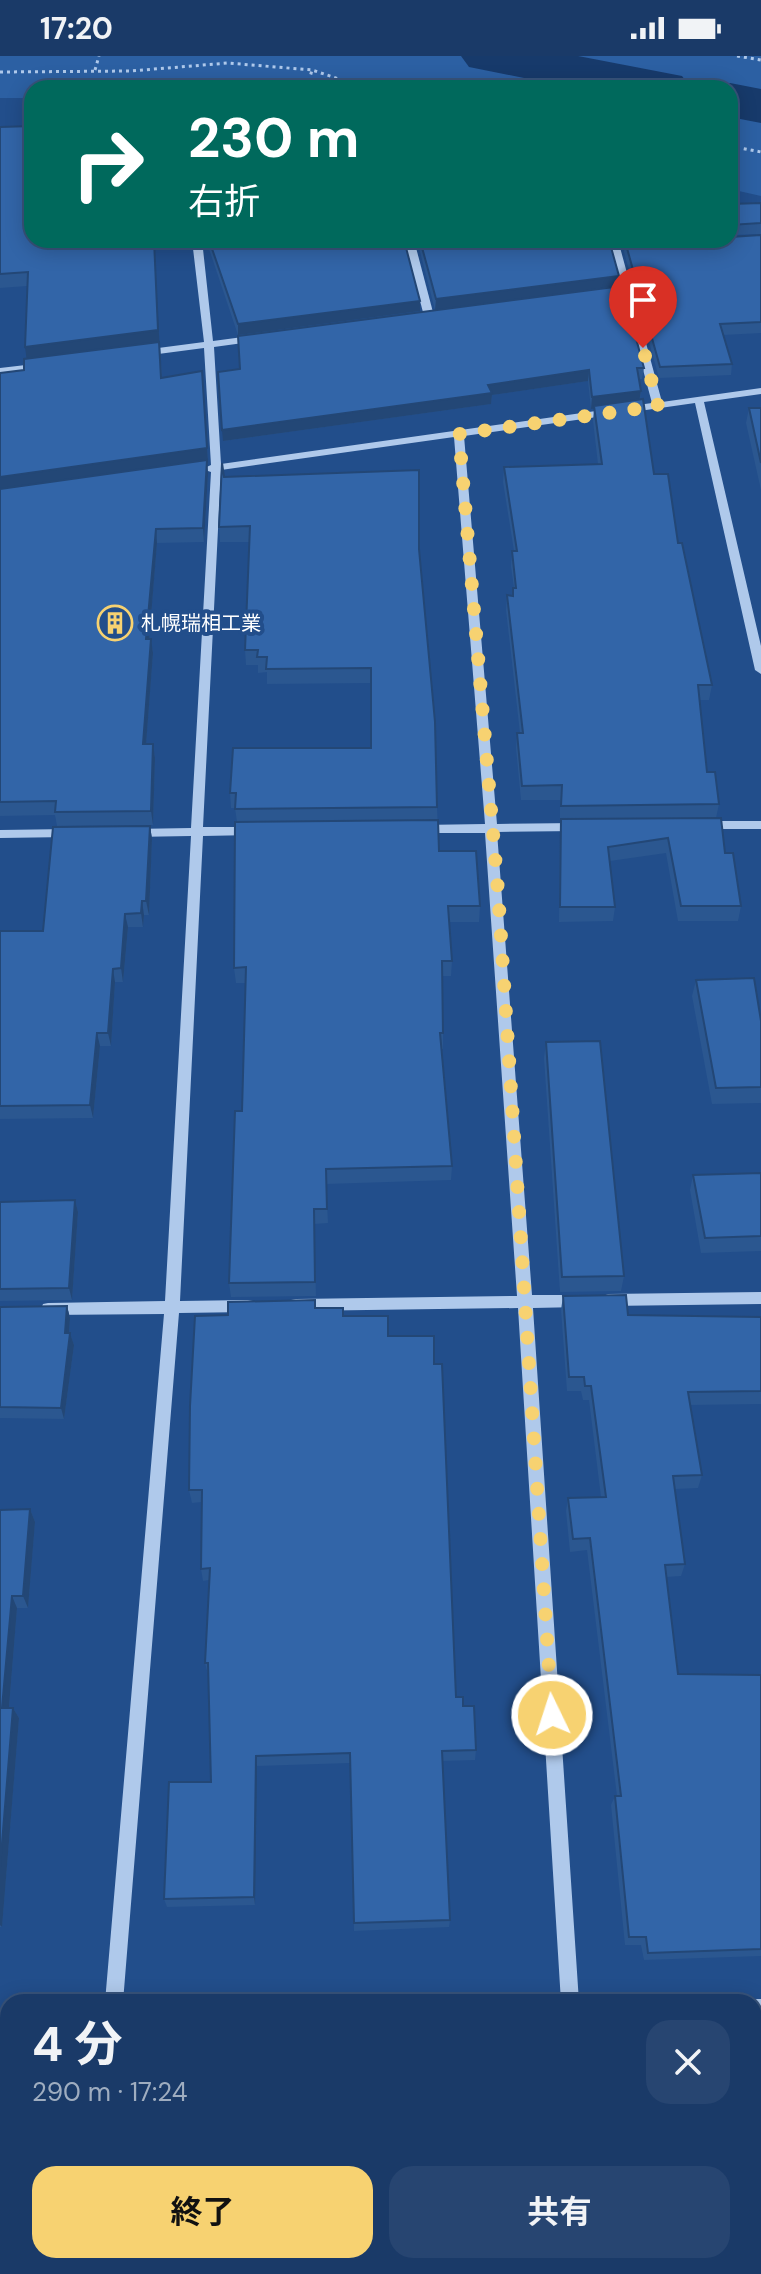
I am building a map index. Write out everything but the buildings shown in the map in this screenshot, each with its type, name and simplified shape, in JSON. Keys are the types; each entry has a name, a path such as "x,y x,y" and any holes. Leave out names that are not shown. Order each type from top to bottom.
{"street":[{"path":"115,1994 172,1307 216,468 209,344 198,248"},
{"path":"411,248 429,316"},
{"path":"615,248 658,406"},
{"path":"612,293 627,291"},
{"path":"413,318 444,314"},
{"path":"134,354 272,336"},
{"path":"0,371 60,363"},
{"path":"201,470 761,391"},
{"path":"699,400 761,670"},
{"path":"459,434 493,828 527,1301 570,1994"},
{"path":"698,826 761,825"},
{"path":"399,829 588,827"},
{"path":"121,833 275,831"},
{"path":"0,834 76,833"},
{"path":"31,1310 761,1298"}],"path":[{"path":"737,56 761,60"},
{"path":"95,70 98,58"},
{"path":"0,72 131,71 228,63 312,70 342,80"},
{"path":"309,80 312,70"},
{"path":"738,148 761,152"}],"shaded area":[{"path":"0,56 761,56 761,196 738,191 738,80 24,80 24,98 0,98"}],"waterway":[{"path":"488,56 619,80"},
{"path":"738,102 761,106"}],"place":[{"name":"札幌瑞相工業","path":"115,623"}],"route":[{"path":"552,1715 498,891 459,434 658,406 643,348"}]}
